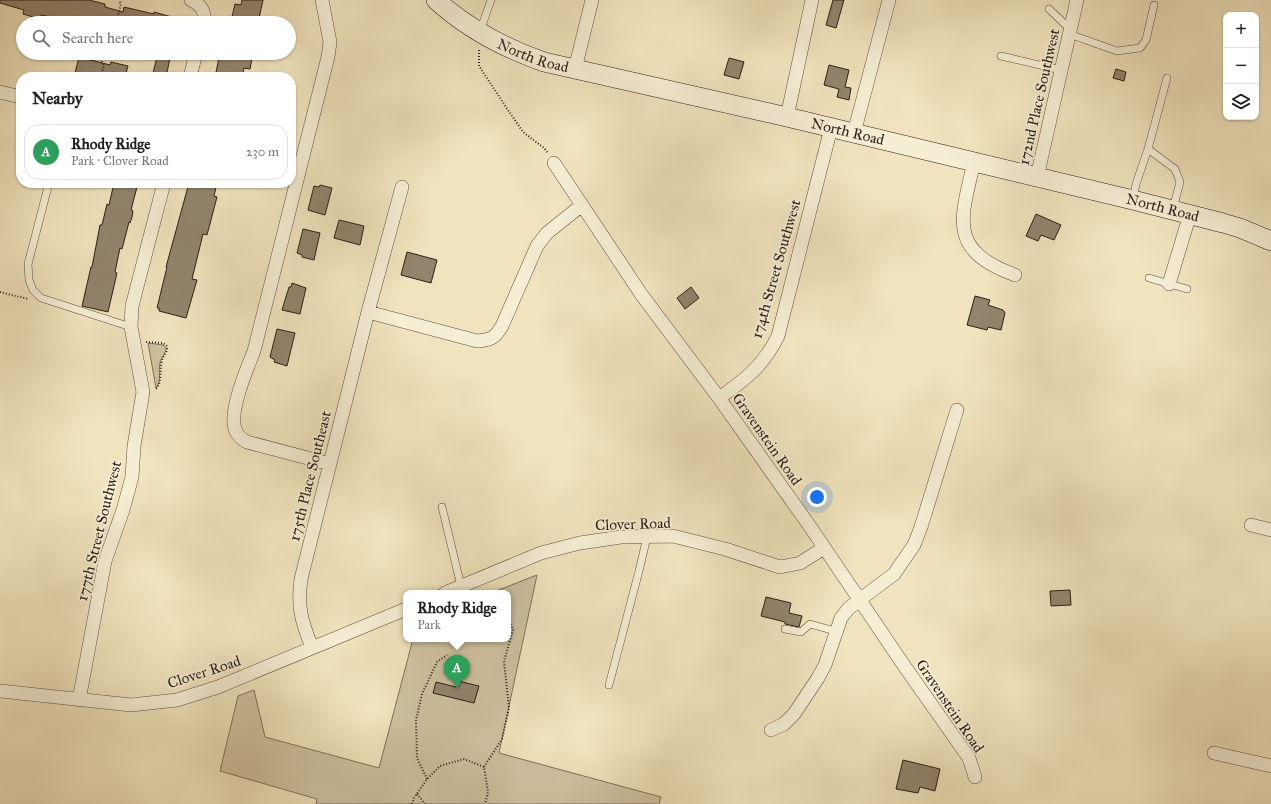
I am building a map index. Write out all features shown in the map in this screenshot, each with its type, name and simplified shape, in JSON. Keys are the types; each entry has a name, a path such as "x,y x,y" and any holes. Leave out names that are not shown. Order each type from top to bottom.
{"street":[{"path":"190,0 199,4 204,11 204,16"},
{"path":"296,183 328,57 330,42 322,0"},
{"name":"North Road","path":"436,0 479,42 499,44 523,55 544,62 788,117 1182,212 1240,228 1271,241"},
{"path":"575,69 592,0"},
{"path":"788,117 812,0"},
{"path":"854,133 889,0"},
{"name":"172nd Place Southwest","path":"1037,177 1077,0"},
{"path":"191,72 194,60"},
{"path":"0,93 16,96"},
{"name":"174th Street Southwest","path":"718,398 753,372 771,349 778,336 831,128"},
{"path":"974,162 963,214 966,238 969,244 982,259 1000,270 1015,275"},
{"name":"Gravenstein Road","path":"554,163 641,294 718,398 969,758 975,777"},
{"name":"175th Place Southeast","path":"312,648 299,608 301,578 368,312 402,187"},
{"name":"177th Street Southwest","path":"79,700 106,561 132,477 134,446 143,392 131,327 132,306 163,188"},
{"path":"295,188 254,351 243,378 234,413 234,428 237,434 247,442 330,464"},
{"path":"368,312 477,341 488,340 496,335 502,326 537,246 547,233 582,205"},
{"path":"1169,284 1182,212"},
{"path":"771,730 784,724 794,714 818,678 829,654 835,632 841,618 849,608 894,574 914,545 921,527 957,410"},
{"path":"1251,525 1271,530"},
{"name":"Clover Road","path":"452,590 541,553 580,543 621,538 673,536 725,549 780,567 800,563 824,548"},
{"name":"Clover Road","path":"0,691 131,705 177,700 218,688 403,610"},
{"path":"1214,753 1271,766"}],"lane":[{"path":"479,42 491,0"},
{"path":"1049,10 1070,32 1117,51 1140,48 1146,40 1154,5"},
{"path":"1000,56 1061,70"},
{"path":"1133,200 1136,184 1148,149 1168,78"},
{"path":"1148,149 1175,169 1180,182 1182,212"},
{"path":"47,188 28,264 29,280 33,290 41,298 131,327"},
{"path":"1149,278 1187,289"},
{"path":"442,507 461,586"},
{"path":"609,685 647,537"},
{"path":"785,629 801,632 810,624 835,632"}],"path":[{"path":"118,16 121,4 119,0"},
{"path":"479,42 479,66 523,132 544,148 554,163"},
{"path":"101,60 104,65 102,72"},
{"path":"0,292 29,299 41,298"},
{"path":"146,342 163,343 168,349 161,364 159,384 154,391"},
{"path":"511,624 513,630 511,637"},
{"path":"485,804 488,792 484,767 502,739 509,708 504,661 510,642"},
{"path":"427,779 417,758 416,720 422,694 437,662 447,655"},
{"path":"412,804 417,793 427,779 440,766 464,759 484,767"},
{"path":"417,793 425,804"}],"shaded area":[{"path":"148,343 163,345 166,348 160,363 159,382 156,388"},
{"path":"537,575 499,753 661,797 659,804 316,804 317,799 220,771 238,696 254,690 265,737 379,768 412,642 511,642 511,590 499,590"}],"building":[{"path":"0,0 89,0 105,4 105,7 123,12 124,7 168,16 30,16 23,14 24,10 0,3"},
{"path":"242,0 263,0 260,16 232,16 235,4 241,5"},
{"path":"833,0 844,0 836,28 826,25"},
{"path":"729,58 744,62 739,79 724,75"},
{"path":"78,60 91,60 110,65 111,62 128,66 126,72 75,72"},
{"path":"156,60 170,60 167,72 153,72"},
{"path":"219,60 252,60 250,69 244,68 243,72 216,72"},
{"path":"829,65 849,70 845,87 851,88 849,100 837,97 839,89 824,85"},
{"path":"1116,69 1126,72 1124,81 1113,78"},
{"path":"320,185 332,188 325,215 308,210 314,186 319,187"},
{"path":"113,188 137,188 131,210 133,211 132,217 130,223 129,222 122,249 120,248 115,272 117,273 108,312 82,306 92,267 100,225 102,225 107,204 109,205"},
{"path":"188,188 216,188 214,196 217,197 207,235 203,234 192,279 197,280 186,318 159,311 159,308 157,308 166,267"},
{"path":"1036,214 1061,225 1054,240 1041,235 1038,241 1026,236"},
{"path":"339,220 364,226 360,245 334,238"},
{"path":"303,229 320,233 314,260 302,257 302,255 297,253"},
{"path":"407,252 437,260 431,283 401,275"},
{"path":"292,283 306,288 300,314 282,310 289,287 291,287"},
{"path":"691,287 699,298 685,309 677,298"},
{"path":"975,296 990,300 988,305 1003,310 1005,313 1001,330 988,327 987,330 967,325"},
{"path":"277,329 295,333 287,366 274,362 275,360 270,357"},
{"path":"1070,590 1071,605 1051,606 1050,591"},
{"path":"766,597 791,603 789,613 802,616 799,627 761,616"},
{"path":"458,681 479,686 474,703 433,693 436,682 456,687"},
{"path":"903,760 940,769 935,791 920,787 918,793 896,789"}],"place":[{"name":"Rhody Ridge","path":"457,688"}]}
